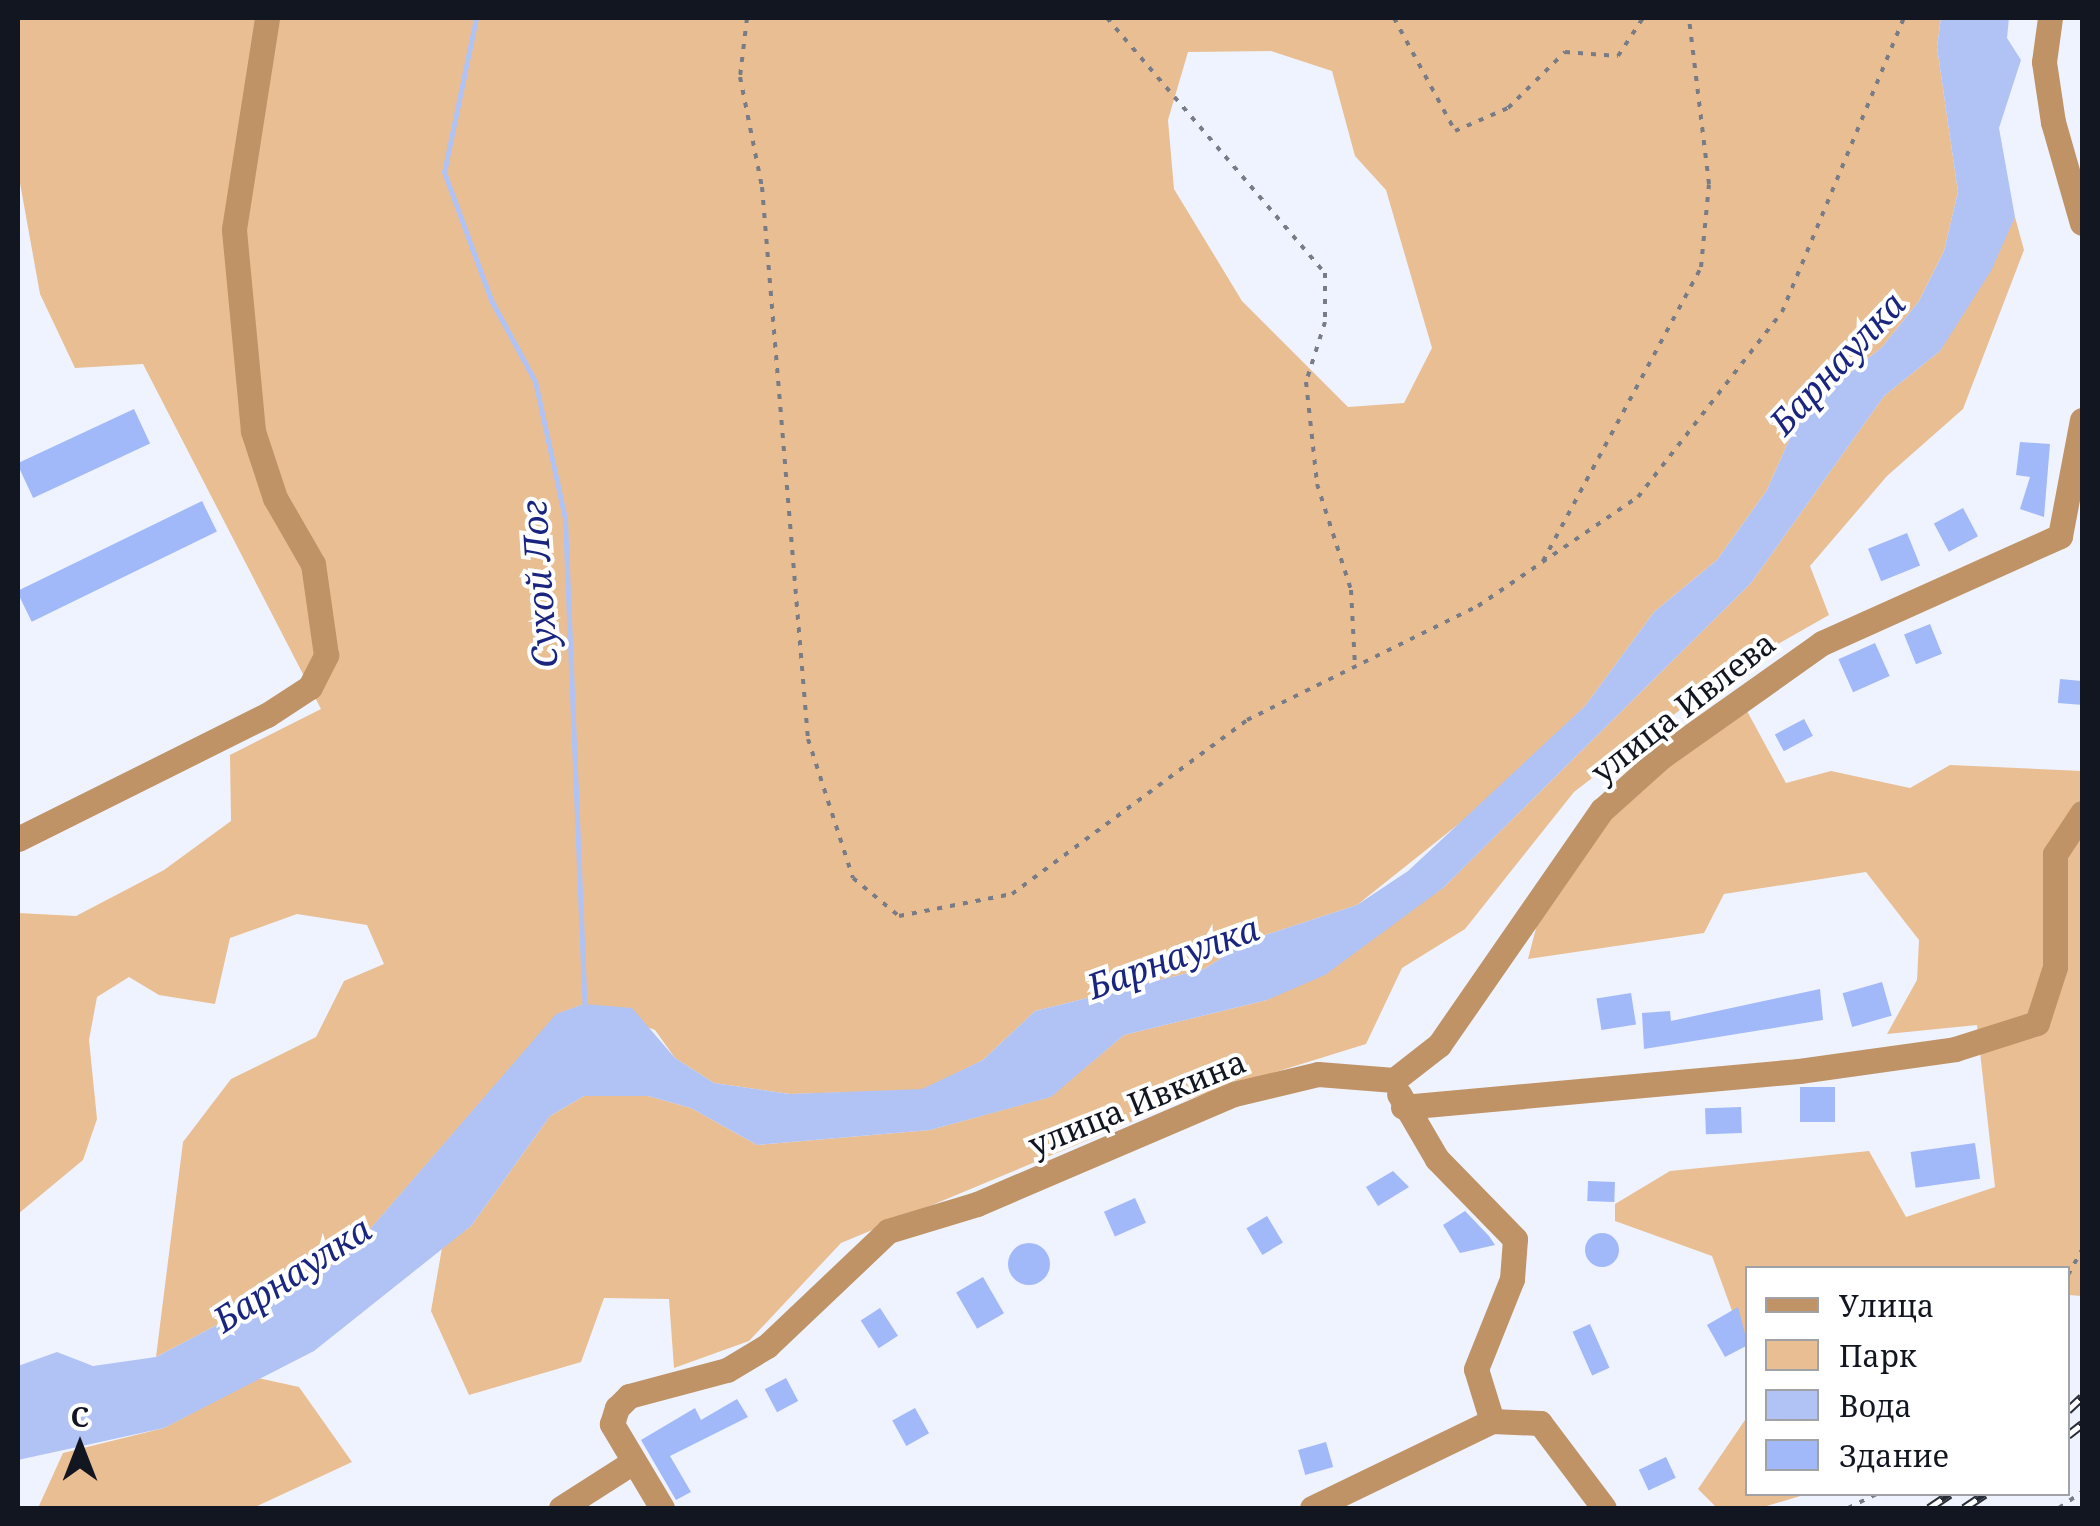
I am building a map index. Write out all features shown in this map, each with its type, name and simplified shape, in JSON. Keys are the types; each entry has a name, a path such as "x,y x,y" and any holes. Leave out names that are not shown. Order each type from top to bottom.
{"street":[{"path":"18,838 267,715 310,686 326,655 313,564 275,498 254,431 241,302 236,176 267,18"},
{"path":"2050,18 2050,107 2082,223"},
{"name":"улица Ивлева","path":"1394,1080 1440,1045 1602,810 1661,757 1822,642 2071,537 2082,420"},
{"path":"1403,1106 1799,1071 1955,1048 2037,1022 2056,967 2056,854 2082,812"},
{"name":"улица Ивкина","path":"662,1508 612,1424 629,1396 690,1385 768,1346 888,1231 977,1204 1234,1094 1318,1074 1394,1080"},
{"path":"1394,1080 1403,1106 1438,1159 1515,1239 1512,1279 1476,1369 1492,1421"},
{"path":"1312,1508 1492,1421 1540,1423 1604,1508"},
{"path":"561,1508 633,1462"}],"path":[{"path":"747,18 740,77 762,187 808,739 853,878 899,916 1012,894 1247,720 1478,606 1638,497 1782,312 1904,18"},
{"path":"1107,18 1324,272 1324,322 1306,382 1317,484 1351,590 1355,667"},
{"path":"1394,18 1455,131 1508,108 1565,52 1618,56 1643,18"},
{"path":"1542,562 1701,267 1709,184 1688,18"},
{"path":"2059,1508 2082,1492"},
{"path":"1848,1508 1874,1496"}],"green space":[{"path":"18,18 1941,18 1937,47 1958,192 1944,251 1919,301 1882,347 1801,413 1767,490 1717,560 1654,612 1585,706 1480,807 1357,905 1250,940 1204,969 1035,1011 983,1060 922,1090 790,1094 714,1083 675,1058 655,1030 584,1004 557,1014 345,1258 156,1357 183,1142 231,1079 316,1037 344,981 384,964 367,925 297,914 230,938 215,1004 159,995 129,977 97,997 89,1040 97,1119 83,1160 18,1214 18,913 76,916 164,870 231,821 230,755 321,709 143,364 75,368 40,294 18,172","holes":["1271,51 1332,71 1355,156 1386,190 1432,348 1404,403 1348,407 1242,301 1174,189 1168,120 1188,52"]},
{"path":"2015,217 2024,250 1963,409 1887,476 1810,566 1829,615 1729,672 1574,792 1465,929 1402,968 1366,1044 1179,1102 841,1243 749,1341 674,1368 669,1299 604,1298 581,1362 469,1395 431,1311 442,1248 471,1226 550,1116 584,1096 648,1096 691,1108 757,1145 930,1130 1050,1097 1124,1035 1267,1000 1443,888 1751,583 1884,396 1940,351"},
{"path":"1740,698 1786,783 1831,771 1910,788 1950,765 2082,771 2082,1296 2070,1295 2070,1266 1745,1266 1745,1347 1712,1256 1615,1221 1615,1204 1670,1171 1869,1151 1906,1217 1995,1187 1977,1025 1887,1034 1917,980 1919,940 1866,872 1724,894 1704,933 1528,959 1542,905 1614,799"},
{"path":"258,1378 299,1387 352,1462 253,1508 38,1508 63,1453 164,1428"},
{"path":"1745,1420 1745,1496 1800,1496 1760,1508 1717,1508 1698,1489"}],"water":[{"path":"1941,18 2009,18 2007,38 2021,60 1999,128 2015,217 1991,271 1940,351 1884,396 1751,583 1443,888 1325,975 1267,1000 1124,1035 1051,1097 930,1130 757,1145 691,1108 648,1096 584,1096 550,1116 471,1226 314,1351 164,1428 18,1460 18,1366 57,1352 93,1366 156,1357 345,1258 556,1014 584,1004 632,1008 675,1058 714,1083 790,1094 922,1089 983,1060 1035,1011 1204,969 1250,940 1357,905 1408,871 1585,706 1654,612 1717,560 1767,490 1801,413 1882,347 1919,301 1944,251 1958,192 1937,47"}],"building":[{"path":"134,409 150,443 33,498 18,463"},
{"path":"2020,442 2050,444 2044,517 2020,509 2030,477 2016,475"},
{"path":"202,501 217,532 32,622 18,591"},
{"path":"1963,508 1978,536 1949,552 1934,523"},
{"path":"1907,533 1920,565 1881,581 1868,549"},
{"path":"1930,624 1942,654 1916,664 1904,634"},
{"path":"1875,643 1890,676 1853,692 1838,659"},
{"path":"2060,679 2082,681 2080,705 2058,703"},
{"path":"1804,719 1813,736 1784,751 1775,734"},
{"path":"1882,982 1892,1016 1852,1027 1843,993"},
{"path":"1820,989 1823,1020 1644,1049 1642,1013 1670,1011 1671,1021"},
{"path":"1631,993 1636,1025 1601,1030 1596,998"},
{"path":"1800,1087 1835,1087 1835,1122 1800,1122"},
{"path":"1741,1107 1742,1133 1706,1134 1705,1108"},
{"path":"1975,1143 1980,1179 1916,1188 1911,1152"},
{"path":"1393,1171 1409,1187 1378,1206 1366,1187"},
{"path":"1588,1181 1615,1182 1614,1202 1587,1201"},
{"path":"1135,1198 1146,1223 1115,1236 1104,1212"},
{"path":"1465,1211 1495,1245 1460,1253 1443,1225"},
{"path":"1267,1216 1283,1243 1262,1255 1246,1228"},
{"path":"1602,1233 1614,1238 1619,1250 1614,1262 1602,1267 1590,1262 1585,1250 1590,1238"},
{"path":"1029,1243 1044,1249 1050,1264 1044,1279 1029,1285 1014,1279 1008,1264 1014,1249"},
{"path":"983,1277 1004,1313 977,1329 956,1292"},
{"path":"1738,1307 1745,1347 1725,1357 1707,1325"},
{"path":"880,1308 898,1336 879,1348 861,1321"},
{"path":"1590,1324 1610,1368 1592,1376 1573,1332"},
{"path":"786,1378 798,1401 777,1412 765,1389"},
{"path":"737,1399 748,1417 670,1456 691,1492 676,1500 641,1440 695,1408 701,1420"},
{"path":"915,1408 929,1433 906,1446 892,1421"},
{"path":"1326,1442 1333,1467 1305,1475 1298,1450"},
{"path":"1666,1457 1676,1478 1649,1491 1639,1470"}],"waterway":[{"name":"Сухой Лог","path":"476,18 444,172 491,300 535,381 565,519 585,1008"}],"railway":[{"path":"2070,1408 2082,1397"},
{"path":"2070,1433 2082,1424"},
{"path":"1929,1508 1947,1496"},
{"path":"1964,1508 1982,1496"}],"water label":[{"name":"Барнаулка","path":"1837,363"},
{"name":"Барнаулка","path":"1173,957"},
{"name":"Барнаулка","path":"292,1274"}]}
